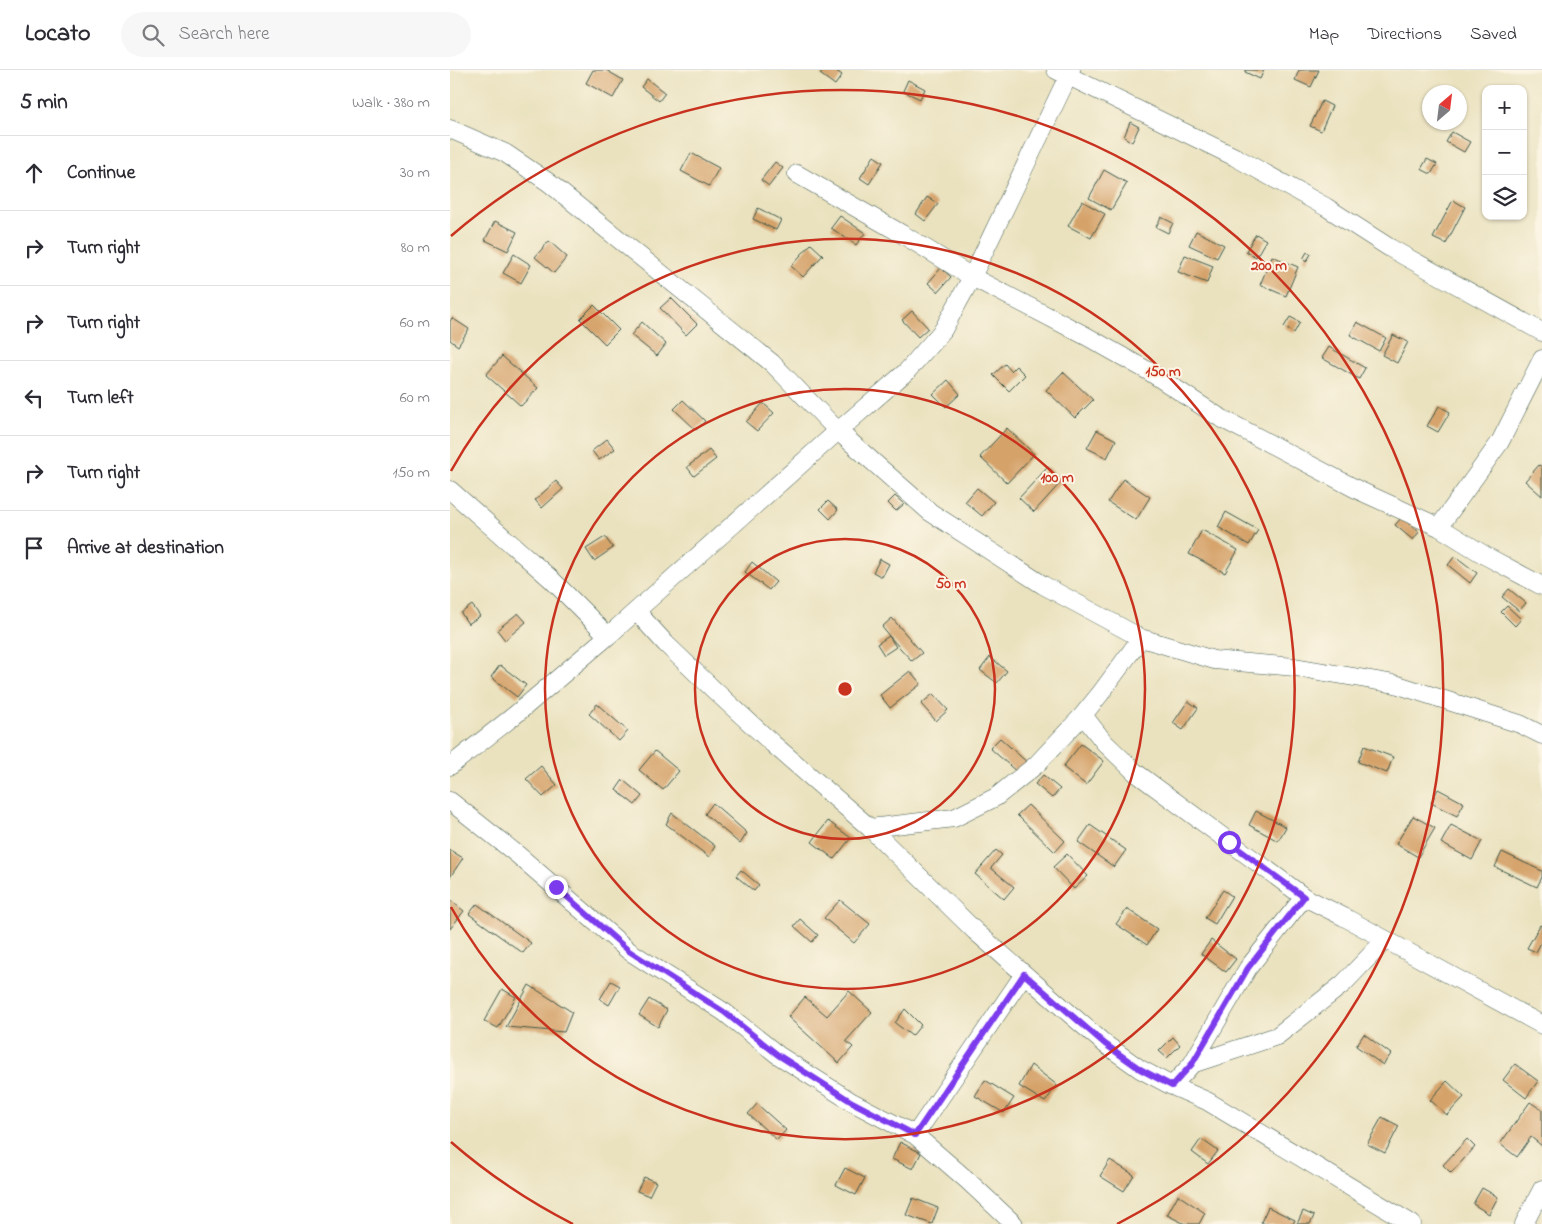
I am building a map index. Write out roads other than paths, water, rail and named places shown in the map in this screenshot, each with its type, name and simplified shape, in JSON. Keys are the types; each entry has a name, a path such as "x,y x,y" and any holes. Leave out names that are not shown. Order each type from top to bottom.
{"street":[{"path":"450,766 515,715 608,636 907,372 943,330 972,277 1065,72 1235,157 1326,207 1390,248 1542,332"},
{"path":"450,129 505,153 548,182 772,363 838,431 930,512 1043,585 1141,638 1214,660 1295,667 1395,684 1520,724 1542,735"},
{"path":"797,174 902,234 972,277 1150,372 1219,417 1314,469 1438,527 1486,556 1542,586"},
{"path":"1438,527 1500,442 1542,359"},
{"path":"450,490 551,579 608,636"},
{"path":"636,611 666,644 713,689 870,828 975,931 1105,1044 1140,1069 1172,1086 1207,1101 1412,1224"},
{"path":"870,828 954,818 996,797 1036,765 1083,715 1141,638"},
{"path":"1083,715 1104,742 1135,772 1304,897 1542,1025"},
{"path":"450,802 532,867 629,951 724,1012 778,1055 852,1102 915,1135 1014,1224"},
{"path":"1172,1086 1192,1064 1248,968 1304,897"},
{"path":"1192,1064 1277,1036 1343,984 1385,940"},
{"path":"915,1135 1024,974"},
{"path":"1524,1224 1542,1189"}]}
